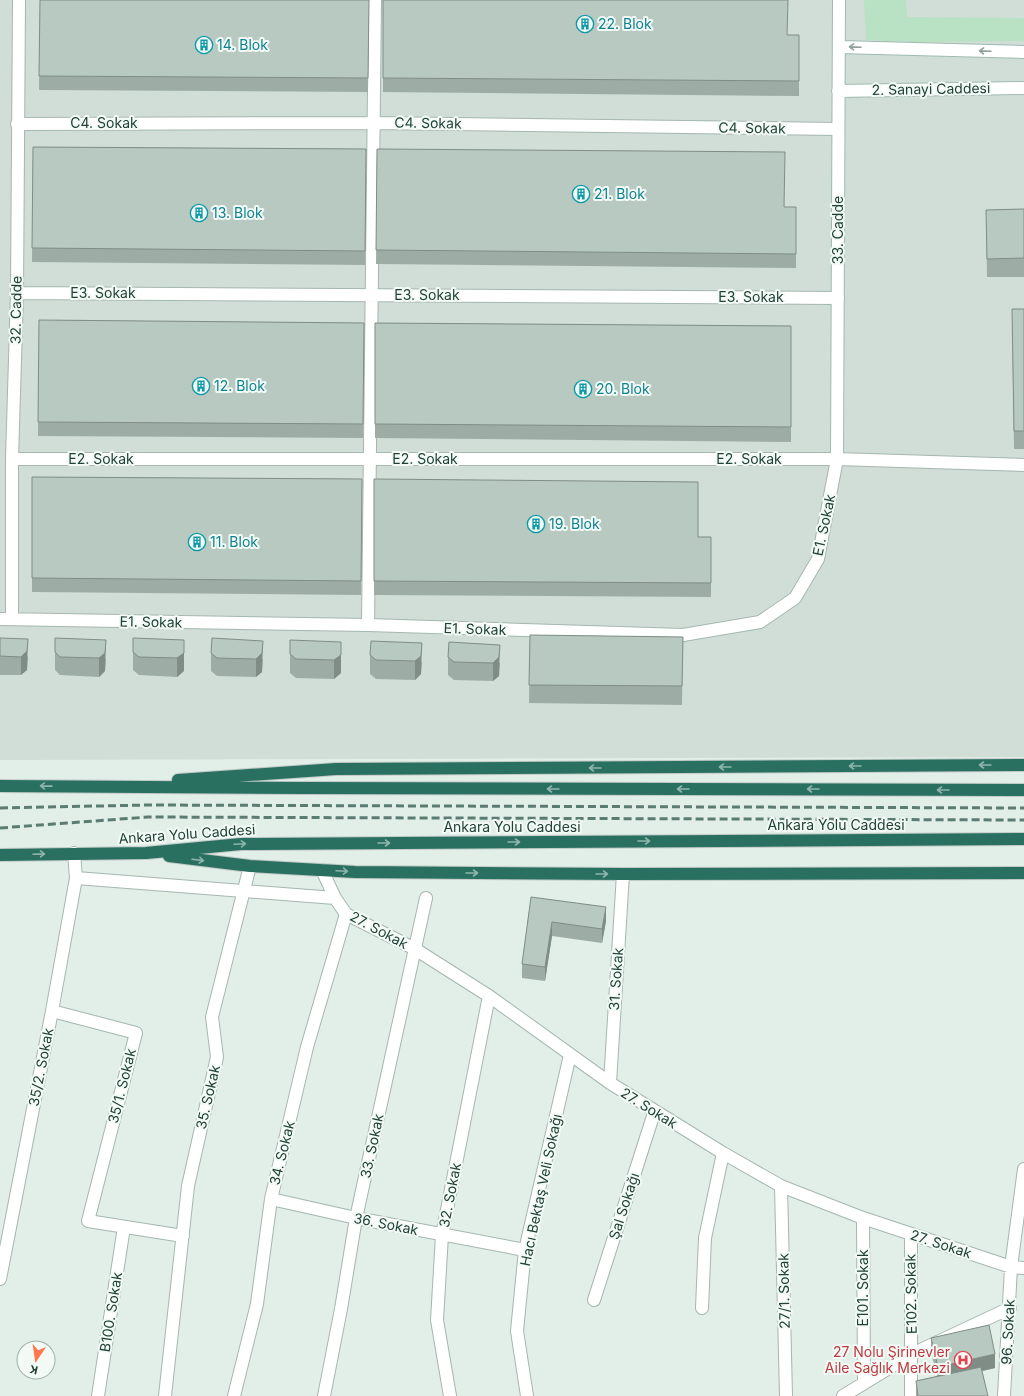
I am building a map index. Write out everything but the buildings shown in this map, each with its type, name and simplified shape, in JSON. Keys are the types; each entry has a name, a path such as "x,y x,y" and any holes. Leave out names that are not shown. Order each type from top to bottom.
{"highway":[{"path":"85,787 336,769 1024,765"},
{"path":"0,786 1024,790"},
{"name":"Ankara Yolu Caddesi","path":"0,855 146,853 241,844 1024,839"},
{"path":"146,853 250,866 322,870 623,874 1024,873"}],"street":[{"name":"32. Cadde","path":"12,619 12,459 17,293 19,0"},
{"path":"368,625 374,0"},
{"name":"33. Cadde","path":"837,459 839,0"},
{"path":"839,47 1024,52"},
{"name":"2. Sanayi Caddesi","path":"838,91 1024,88"},
{"name":"C4. Sokak","path":"17,124 373,123 838,129"},
{"name":"E3. Sokak","path":"17,293 838,298"},
{"name":"E2. Sokak","path":"12,459 837,459 1024,465"},
{"name":"E1. Sokak","path":"0,619 368,625 683,635 760,622 795,598 818,559 837,459"},
{"name":"35/2. Sokak","path":"0,1279 76,878 74,853"},
{"name":"35. Sokak","path":"165,1396 188,1186 217,1058 212,1017 250,866"},
{"name":"27. Sokak","path":"322,870 335,898 346,914 415,949 489,996 570,1056 654,1113 781,1186 863,1218 1011,1267 1024,1268"},
{"name":"31. Sokak","path":"610,1084 623,874"},
{"path":"76,878 335,898"},
{"name":"33. Sokak","path":"324,1396 341,1310 356,1218 426,898"},
{"name":"34. Sokak","path":"234,1396 257,1304 271,1199 307,1047 346,914"},
{"name":"32. Sokak","path":"450,1396 437,1320 442,1235 489,996"},
{"name":"35/1. Sokak","path":"52,1011 136,1034 88,1221 124,1227"},
{"name":"Hacı Bektaş Veli Sokağı","path":"527,1396 518,1331 525,1250 570,1056"},
{"name":"Şal Sokağı","path":"594,1300 654,1113"},
{"path":"702,1308 705,1238 723,1153"},
{"name":"96. Sokak","path":"1004,1396 1010,1308 1011,1267 1024,1169"},
{"name":"27/1. Sokak","path":"781,1186 786,1396"},
{"name":"36. Sokak","path":"271,1199 356,1218 525,1250"},
{"name":"E101. Sokak","path":"863,1218 864,1382"},
{"path":"124,1227 182,1236"},
{"name":"B100. Sokak","path":"98,1396 124,1227"},
{"name":"E102. Sokak","path":"911,1234 911,1396"},
{"path":"843,1396 912,1354 1010,1308"}],"shaded area":[{"path":"0,0 1024,0 1024,757 0,760"}],"green space":[{"path":"864,0 906,0 907,17 1024,18 1024,41 912,42 866,40"}],"railway":[{"path":"0,808 147,805 1024,808"},
{"path":"0,828 148,817 1024,820"}],"place":[{"name":"22. Blok","path":"585,24"},
{"name":"14. Blok","path":"204,45"},
{"name":"21. Blok","path":"581,194"},
{"name":"13. Blok","path":"199,213"},
{"name":"12. Blok","path":"201,386"},
{"name":"20. Blok","path":"583,389"},
{"name":"19. Blok","path":"536,524"},
{"name":"11. Blok","path":"197,542"},
{"name":"27 Nolu Şirinevler Aile Sağlık Merkezi","path":"963,1360"}]}
